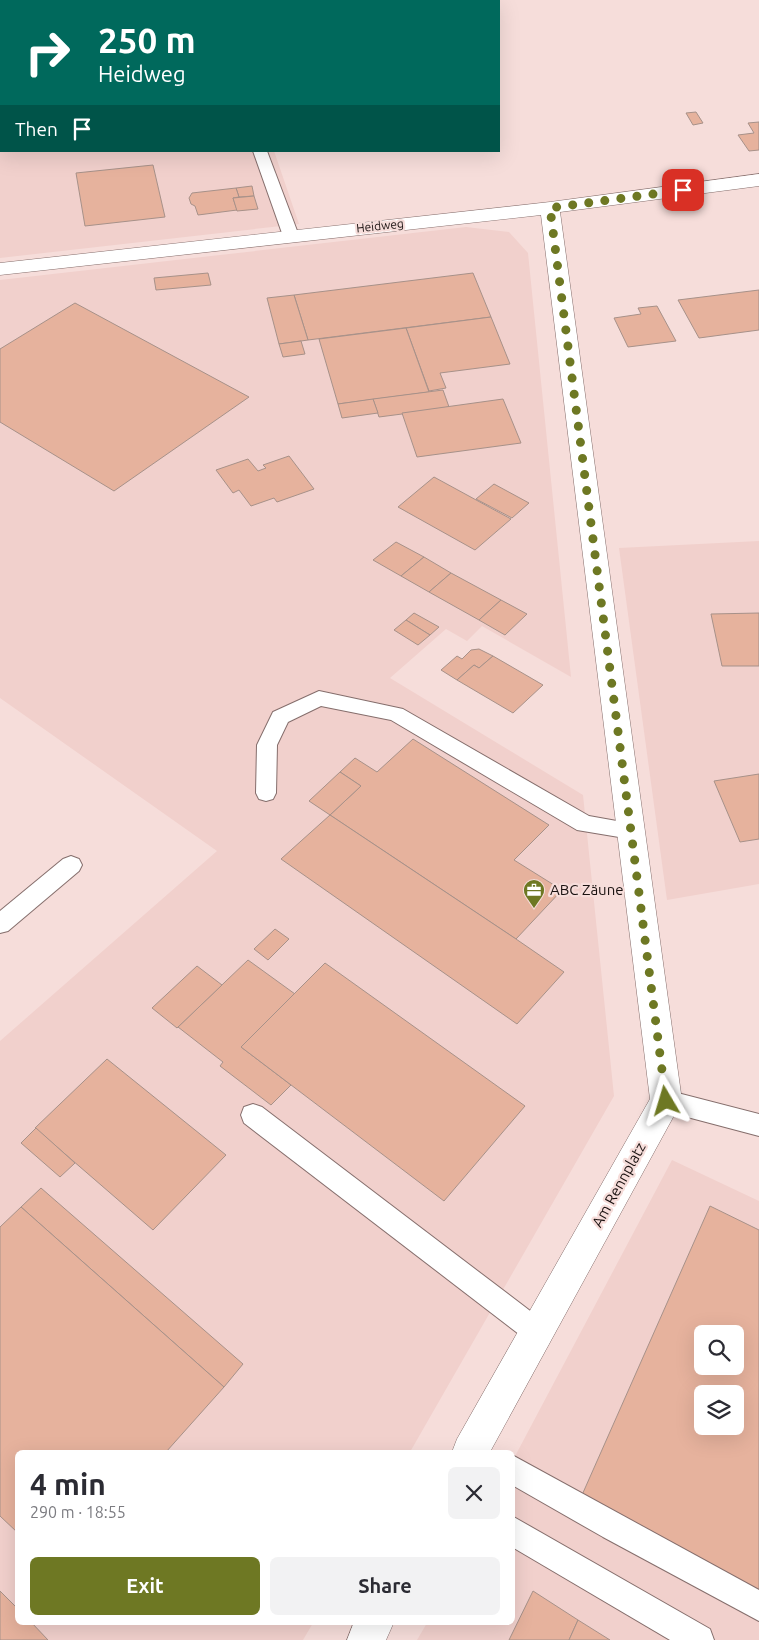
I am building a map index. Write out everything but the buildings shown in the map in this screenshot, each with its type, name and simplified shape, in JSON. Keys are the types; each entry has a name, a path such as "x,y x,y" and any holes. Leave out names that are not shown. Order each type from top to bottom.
{"street":[{"name":"Heidweg","path":"0,270 550,208 759,180"},
{"path":"550,208 666,1101"},
{"name":"Am Rennplatz","path":"476,1450 537,1332 666,1101"},
{"path":"366,1640 374,1625"}],"lane":[{"path":"260,152 291,236"},
{"path":"266,793 267,745 280,717 319,698 396,714 585,824 631,831"},
{"path":"0,924 71,865"},
{"path":"666,1101 759,1125"},
{"path":"253,1115 537,1332"},
{"path":"515,1470 613,1527 759,1606"},
{"path":"515,1532 699,1640"}],"shaded area":[{"path":"0,152 274,152 299,224 0,258"},
{"path":"466,227 509,232 528,253 571,677 482,626 467,641 446,629 390,678 583,795 614,1096 411,1450 15,1450 15,1625 312,1625 303,1640 0,1640 0,1041 217,851 0,698 0,280"},
{"path":"759,541 759,884 667,900 619,548"},
{"path":"672,1160 759,1201 759,1640 417,1640 426,1625 515,1625 515,1456"}],"place":[{"name":"ABC Zäune","path":"534,909"}],"route":[{"path":"666,1101 550,208 683,190"}]}
